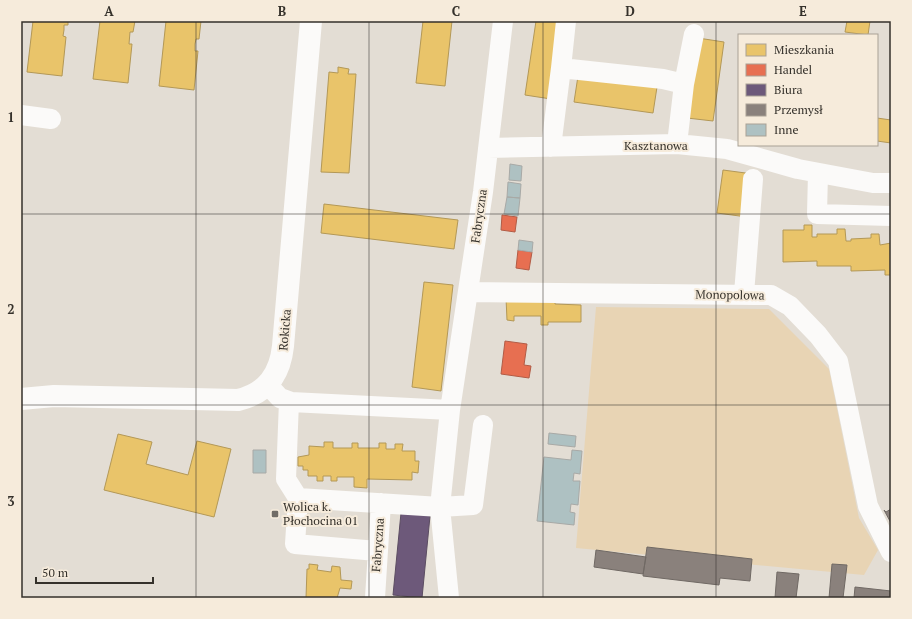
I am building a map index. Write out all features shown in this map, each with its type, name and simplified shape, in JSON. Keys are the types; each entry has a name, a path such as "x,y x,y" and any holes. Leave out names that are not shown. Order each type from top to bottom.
{"main road":[{"name":"Rokicka","path":"21,399 54,396 238,400 253,395 267,384 278,370 283,346 311,21"}],"street":[{"name":"Fabryczna","path":"374,598 381,503 440,507 450,410 469,292 504,21"},
{"path":"551,147 566,21"},
{"path":"677,144 684,84 694,34"},
{"path":"561,68 663,79 684,84"},
{"path":"21,115 51,119"},
{"name":"Kasztanowa","path":"488,148 677,144 727,149 798,169 873,183 891,183"},
{"path":"818,173 817,214 891,216"},
{"path":"744,294 753,179"},
{"name":"Monopolowa","path":"469,292 744,294 771,296 790,306 818,335 838,361 868,506 891,552"},
{"path":"267,384 280,398 288,401 450,410"},
{"path":"288,401 286,479 298,498 295,544 377,551"},
{"path":"448,598 440,507 473,505 483,425"},
{"path":"298,498 381,503"}],"shaded area":[{"path":"596,307 769,309 829,369 859,518 878,550 864,575 576,548"}],"building: Mieszkania":[{"path":"33,21 68,21 68,25 64,25 63,36 66,37 62,76 27,72"},
{"path":"100,21 135,21 133,32 130,32 129,44 132,44 128,83 93,79"},
{"path":"166,21 201,21 199,39 196,39 195,44 195,51 198,51 194,90 159,86"},
{"path":"423,21 452,21 445,86 416,83"},
{"path":"536,21 562,21 551,99 525,95"},
{"path":"847,21 870,21 868,34 845,32"},
{"path":"698,38 724,42 713,121 687,118"},
{"path":"338,67 349,69 348,74 356,74 349,173 321,172 329,72 338,73"},
{"path":"578,76 657,87 653,113 574,102"},
{"path":"878,118 891,120 891,143 878,141"},
{"path":"723,170 753,174 747,217 717,213"},
{"path":"324,204 458,220 454,249 321,233"},
{"path":"804,225 812,225 812,237 817,237 817,234 837,234 837,229 845,229 846,241 851,241 851,239 871,238 871,234 879,234 880,245 891,243 891,275 885,275 885,270 851,271 851,266 817,266 817,261 783,262 783,230 804,230"},
{"path":"424,282 453,285 441,391 412,387"},
{"path":"506,298 555,299 555,304 581,305 581,322 548,322 548,325 541,325 541,316 514,316 514,321 507,320"},
{"path":"118,434 152,442 146,464 188,475 197,441 231,449 214,517 104,490"},
{"path":"324,442 333,442 333,448 352,448 352,443 358,443 358,448 379,448 379,443 386,443 386,449 395,449 395,444 403,444 402,451 415,451 415,461 419,461 418,473 412,472 412,480 367,479 367,488 354,487 354,477 337,477 337,481 331,481 331,476 323,476 323,481 317,481 317,476 308,476 308,470 303,470 303,466 298,466 298,457 309,455 309,446 324,447"},
{"path":"309,564 318,565 317,570 331,572 332,566 340,567 341,580 352,581 351,589 340,588 337,598 306,598 307,569 309,569"}],"building: Handel":[{"path":"502,215 517,217 515,232 501,230"},
{"path":"518,250 532,252 529,270 516,268"},
{"path":"505,341 527,344 524,365 531,366 529,378 501,374"}],"building: Biura":[{"path":"401,513 430,516 422,598 393,595"}],"building: Przemysł":[{"path":"891,509 891,523 884,510 886,512"},
{"path":"647,547 752,559 750,581 720,578 719,585 643,576"},
{"path":"596,550 646,557 643,574 594,567"},
{"path":"832,564 847,565 843,598 829,598"},
{"path":"777,572 799,574 796,598 775,598"},
{"path":"855,587 891,591 891,598 854,598"}],"building: Inne":[{"path":"510,164 522,166 521,181 509,180"},
{"path":"508,182 521,184 520,198 507,197"},
{"path":"507,197 520,198 518,216 504,214"},
{"path":"519,240 533,242 532,252 518,250"},
{"path":"549,433 576,436 575,447 548,444"},
{"path":"253,450 266,450 266,473 253,473"},
{"path":"572,450 582,451 580,474 574,473 573,481 580,481 578,505 571,504 570,512 575,513 574,525 537,521 544,457 571,460"}],"place":[{"name":"Wolica k. Płochocina 01","path":"275,514"}]}
